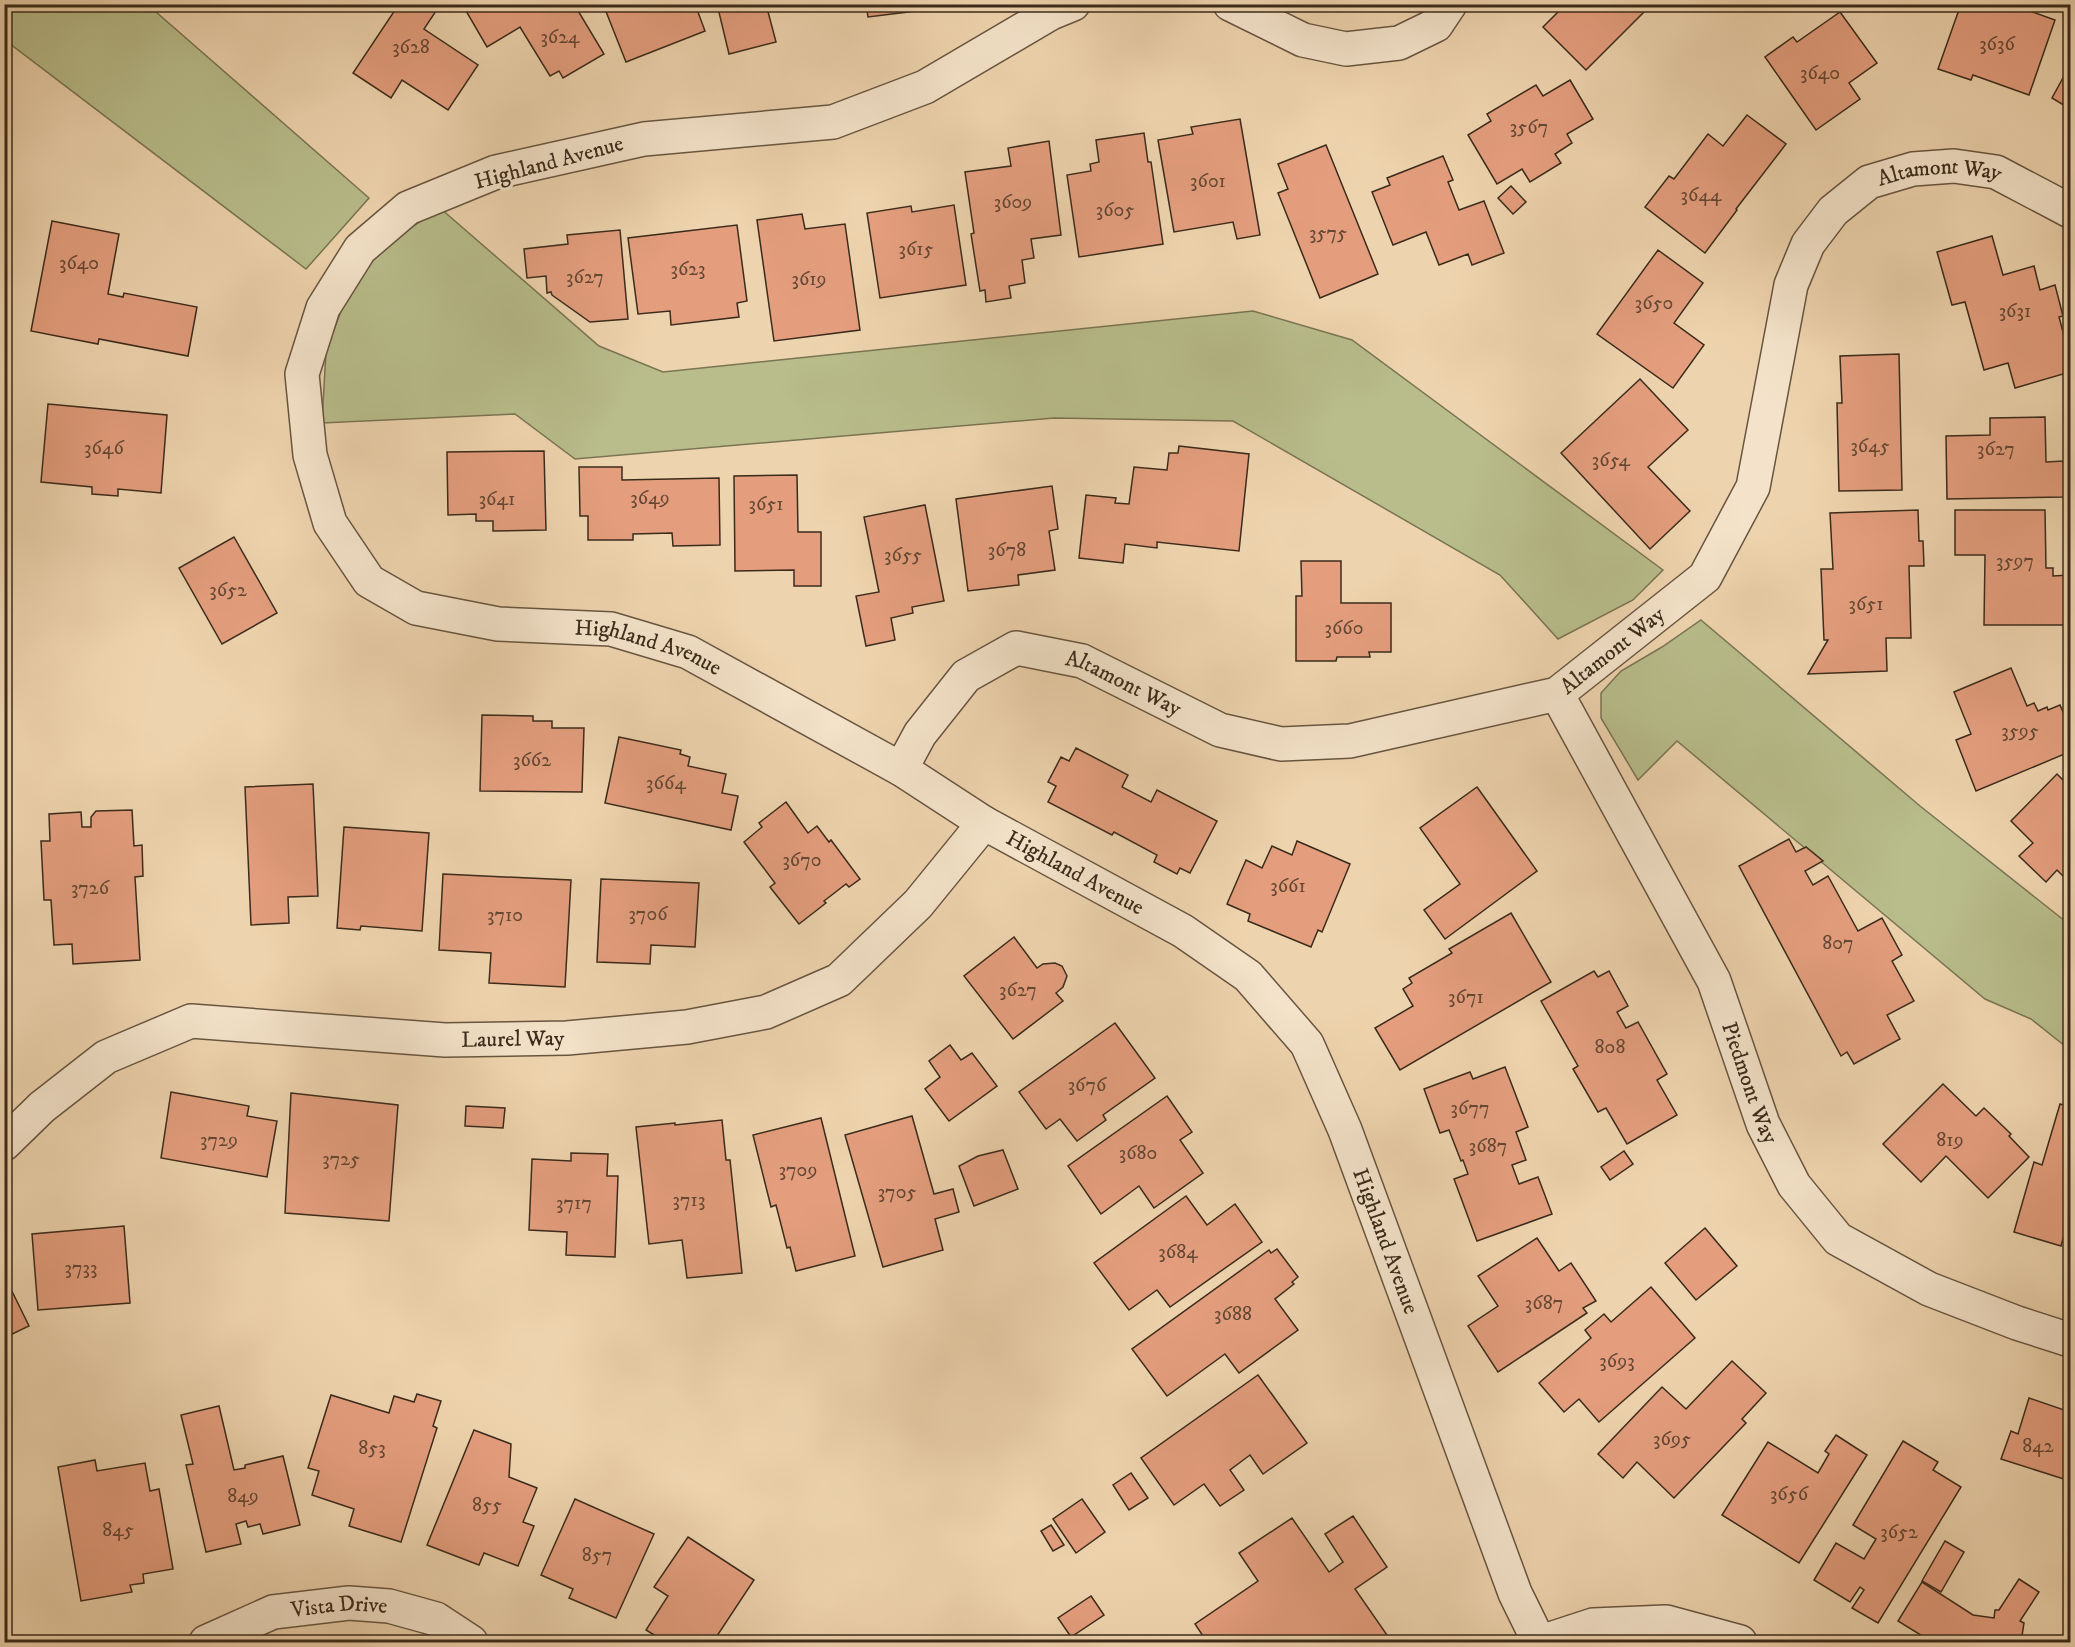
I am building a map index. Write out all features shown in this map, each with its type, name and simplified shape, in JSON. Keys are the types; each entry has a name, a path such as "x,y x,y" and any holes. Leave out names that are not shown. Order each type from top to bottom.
{"street":[{"name":"Highland Avenue","path":"1073,4 1051,13 925,87 833,122 644,139 496,172 408,208 360,249 322,308 302,374 310,455 330,523 369,581 416,608 498,624 611,629 688,652 901,769 984,823 1183,931 1248,975 1307,1044 1345,1130 1515,1593 1540,1642"},
{"path":"1230,4 1303,40 1346,49 1399,43 1436,25 1450,4"},
{"name":"Altamont Way","path":"901,769 920,734 966,676 1016,648 1082,661 1220,730 1281,744 1350,741 1557,694 1705,577 1753,487 1791,285 1808,244 1833,211 1869,182 1913,169 1954,166 1996,172 2070,211"},
{"name":"Piedmont Way","path":"1557,694 1714,981 1763,1124 1794,1185 1838,1239 1929,1289 2017,1323 2070,1340"},
{"name":"Laurel Way","path":"4,1144 42,1107 106,1057 191,1021 445,1040 567,1038 687,1027 766,1012 839,980 918,904 984,823"},
{"name":"Vista Drive","path":"206,1642 273,1612 349,1603 389,1606 436,1619 471,1642"},
{"path":"1540,1642 1593,1625 1666,1622 1740,1642"}],"green space":[{"path":"4,5 148,5 369,198 306,269 5,40"},
{"path":"440,208 599,346 663,372 1253,311 1352,340 1663,570 1633,600 1558,639 1500,575 1233,421 1054,418 575,459 515,414 322,423 326,351 347,295 371,255"},
{"path":"1701,620 1920,806 2070,925 2070,1050 2031,1019 1985,999 1677,741 1638,780 1601,718 1601,693 1621,671 1662,647"}],"building":[{"path":"399,4 433,4 438,8 424,29 478,65 448,110 402,80 391,98 353,73"},
{"path":"462,4 574,4 604,54 563,78 559,71 550,76 520,27 487,47"},
{"path":"603,4 695,4 705,31 626,62"},
{"path":"717,4 766,4 776,42 729,54"},
{"path":"866,4 915,4 916,11 868,17"},
{"path":"1566,4 1652,4 1586,70 1543,27"},
{"path":"1961,4 2010,4 2055,20 2029,95 1973,75 1971,80 1938,69"},
{"path":"1840,12 1877,63 1849,83 1860,99 1816,130 1765,57 1793,37 1797,42"},
{"path":"2070,65 2070,109 2052,98"},
{"path":"1570,80 1593,119 1567,134 1572,143 1555,154 1561,163 1530,182 1522,169 1497,184 1468,135 1491,121 1487,114 1536,85 1543,96"},
{"path":"1747,115 1786,144 1705,253 1645,207 1669,176 1674,179 1708,134 1723,146"},
{"path":"1240,119 1260,235 1237,239 1233,222 1174,232 1158,140 1193,134 1191,127"},
{"path":"1144,133 1148,162 1151,162 1163,244 1079,257 1067,175 1091,171 1090,164 1099,162 1096,140"},
{"path":"1049,141 1061,235 1031,239 1034,258 1022,260 1025,283 1009,286 1011,298 986,302 985,290 980,291 971,234 974,233 965,172 1011,166 1008,148"},
{"path":"1326,145 1378,274 1320,298 1278,193 1288,189 1278,164"},
{"path":"1443,156 1453,180 1448,182 1459,210 1484,201 1504,253 1472,265 1468,254 1439,265 1426,232 1393,245 1372,192 1390,185 1387,178"},
{"path":"1511,186 1526,202 1513,214 1498,198"},
{"path":"954,205 966,285 880,298 867,213 911,206 912,212"},
{"path":"802,214 805,229 845,224 860,330 774,341 757,220"},
{"path":"52,221 119,234 108,294 123,297 124,293 197,307 188,356 99,339 98,344 31,331"},
{"path":"737,225 747,301 737,303 739,317 671,325 670,311 638,314 628,238"},
{"path":"620,230 628,319 590,322 551,292 547,293 546,276 527,278 524,249 568,244 567,235"},
{"path":"1992,236 2003,275 2034,266 2040,290 2055,285 2063,316 2059,317 2066,343 2070,342 2070,372 2015,388 2008,363 1984,370 1965,302 1952,305 1937,252"},
{"path":"1658,250 1703,283 1674,323 1704,345 1673,388 1597,334"},
{"path":"1899,354 1902,490 1839,491 1837,403 1842,403 1840,356"},
{"path":"1640,379 1688,430 1648,467 1690,511 1650,549 1561,453"},
{"path":"48,404 167,415 161,493 118,489 118,496 92,494 92,487 41,482"},
{"path":"2045,417 2046,462 2064,461 2065,497 1947,499 1946,436 1990,435 1990,418"},
{"path":"1179,446 1249,454 1239,551 1157,542 1157,548 1125,544 1123,563 1079,558 1086,495 1116,498 1115,503 1129,504 1134,467 1167,470 1169,453 1178,453"},
{"path":"544,451 546,530 493,531 493,521 476,521 476,514 448,515 447,452"},
{"path":"579,467 622,467 622,480 719,478 720,545 673,546 672,533 633,534 633,540 588,540 588,516 580,516"},
{"path":"797,475 798,532 821,532 821,586 794,586 794,570 735,571 734,476"},
{"path":"1052,486 1058,529 1049,531 1055,570 1018,575 1019,585 968,591 956,499"},
{"path":"925,505 944,601 912,607 913,613 891,618 895,640 866,646 856,596 879,592 864,517"},
{"path":"1918,510 1919,541 1923,541 1924,566 1909,566 1911,638 1886,638 1887,671 1808,674 1828,640 1824,640 1821,569 1833,569 1830,513"},
{"path":"1955,510 2045,510 2046,568 2053,568 2053,576 2070,575 2070,625 1984,625 1985,555 1955,555"},
{"path":"234,537 277,613 222,644 179,568"},
{"path":"1301,561 1341,561 1341,603 1391,603 1391,652 1369,652 1370,657 1337,657 1336,661 1296,661 1296,596 1302,596"},
{"path":"2011,668 2027,706 2034,703 2038,711 2060,705 2070,728 2070,747 2065,750 2067,753 1976,791 1956,740 1971,734 1954,692"},
{"path":"482,715 533,716 533,721 552,721 552,728 584,728 582,792 480,791"},
{"path":"619,737 681,750 680,754 690,757 688,766 726,774 722,793 738,796 731,830 605,803"},
{"path":"1076,748 1128,775 1122,787 1151,802 1157,790 1217,821 1190,873 1180,868 1177,874 1154,862 1157,855 1114,832 1112,835 1048,802 1056,786 1048,782 1061,757 1069,761"},
{"path":"2057,774 2070,787 2070,883 2057,870 2046,882 2019,856 2033,843 2011,821"},
{"path":"313,784 318,896 288,897 289,923 251,925 245,787"},
{"path":"1477,787 1537,871 1445,939 1424,910 1460,884 1420,828"},
{"path":"786,802 808,833 817,826 829,842 831,840 860,879 849,887 846,884 799,924 770,887 775,883 744,842 762,827 759,823"},
{"path":"132,810 134,846 142,845 143,876 135,877 140,960 73,964 72,944 54,945 51,900 44,900 41,841 50,841 49,814 81,812 82,827 91,827 91,817 96,811"},
{"path":"344,827 429,833 422,931 361,926 360,930 337,928"},
{"path":"1789,839 1796,852 1806,847 1823,861 1805,871 1813,885 1828,876 1858,931 1882,918 1902,955 1892,961 1914,1001 1887,1015 1900,1039 1854,1064 1847,1052 1841,1056 1739,866"},
{"path":"1297,841 1350,864 1322,932 1318,930 1311,947 1248,921 1250,914 1227,904 1246,860 1262,868 1272,846 1292,855"},
{"path":"443,874 571,880 565,987 489,983 491,953 439,950"},
{"path":"601,879 699,883 695,947 651,945 650,964 597,962"},
{"path":"1511,913 1551,982 1400,1070 1375,1028 1413,1006 1403,989 1412,983 1409,978 1452,953 1449,949"},
{"path":"1014,937 1037,968 1043,964 1055,963 1062,966 1067,976 1063,987 1056,993 1063,1001 1013,1039 964,976"},
{"path":"1594,971 1598,977 1609,971 1628,1006 1617,1012 1626,1028 1638,1022 1667,1074 1657,1080 1677,1115 1627,1144 1606,1108 1598,1112 1573,1069 1578,1066 1541,1001"},
{"path":"1115,1023 1155,1078 1103,1115 1106,1120 1077,1141 1060,1119 1046,1129 1019,1092"},
{"path":"950,1045 961,1060 972,1053 997,1086 949,1121 925,1089 940,1077 929,1061"},
{"path":"1505,1067 1528,1127 1516,1132 1526,1160 1512,1165 1519,1184 1538,1177 1552,1214 1477,1241 1454,1179 1468,1174 1449,1130 1440,1133 1424,1089 1470,1072 1473,1079"},
{"path":"1943,1084 1976,1116 1984,1108 2011,1134 2009,1136 2029,1157 1988,1198 1946,1156 1921,1182 1883,1144"},
{"path":"171,1092 249,1106 247,1116 277,1121 267,1177 161,1158"},
{"path":"291,1093 398,1105 389,1221 285,1213"},
{"path":"1167,1096 1192,1132 1180,1140 1203,1173 1154,1208 1139,1186 1101,1214 1068,1166"},
{"path":"2060,1104 2070,1107 2070,1213 2061,1246 2014,1232 2034,1162 2042,1165"},
{"path":"466,1106 505,1108 503,1128 465,1126"},
{"path":"912,1116 934,1194 953,1189 959,1212 935,1219 943,1250 883,1267 845,1135"},
{"path":"821,1118 855,1256 796,1271 790,1247 787,1248 776,1205 771,1207 753,1135"},
{"path":"722,1120 726,1160 730,1160 742,1273 687,1278 682,1240 649,1244 636,1127"},
{"path":"1003,1150 1018,1189 974,1206 959,1166 978,1156"},
{"path":"1624,1151 1633,1164 1610,1180 1601,1167"},
{"path":"571,1153 608,1154 607,1176 618,1176 615,1257 566,1255 567,1232 529,1230 532,1159 571,1161"},
{"path":"1186,1196 1207,1225 1235,1204 1262,1242 1170,1307 1157,1290 1129,1310 1094,1263"},
{"path":"124,1226 130,1303 38,1310 32,1234"},
{"path":"1705,1228 1737,1266 1696,1300 1665,1263"},
{"path":"1537,1238 1559,1271 1571,1263 1596,1301 1583,1308 1587,1313 1498,1372 1468,1326 1498,1306 1478,1276"},
{"path":"1277,1249 1298,1277 1292,1282 1294,1284 1275,1299 1298,1330 1239,1373 1225,1354 1167,1396 1132,1349 1269,1250 1271,1253"},
{"path":"4,1275 29,1326 4,1338"},
{"path":"1651,1287 1695,1338 1599,1422 1579,1399 1564,1412 1539,1383 1591,1338 1585,1330 1604,1314 1611,1322"},
{"path":"1732,1361 1766,1393 1742,1419 1746,1423 1674,1498 1637,1462 1623,1478 1598,1454 1662,1387 1686,1409"},
{"path":"1258,1375 1307,1443 1263,1474 1250,1455 1230,1470 1244,1490 1220,1506 1204,1484 1174,1505 1141,1458"},
{"path":"417,1394 441,1401 433,1426 437,1428 401,1542 349,1526 354,1509 312,1495 319,1471 308,1468 331,1395 389,1413 394,1396 414,1402"},
{"path":"2029,1398 2070,1412 2070,1481 2001,1459 2011,1431 2018,1434"},
{"path":"219,1406 234,1470 283,1456 300,1525 263,1534 260,1524 248,1527 246,1521 236,1524 241,1544 206,1552 186,1465 193,1464 181,1415"},
{"path":"474,1430 511,1444 509,1477 537,1488 523,1522 534,1526 518,1566 484,1553 479,1565 427,1545"},
{"path":"1836,1435 1867,1455 1799,1563 1722,1515 1768,1442 1818,1473 1829,1454 1825,1451"},
{"path":"1903,1441 1938,1462 1933,1470 1961,1487 1878,1623 1852,1608 1864,1590 1860,1587 1850,1602 1814,1580 1836,1543 1864,1559 1876,1539 1853,1525"},
{"path":"95,1460 97,1471 145,1463 150,1491 159,1489 173,1569 143,1574 144,1583 130,1585 132,1592 81,1601 58,1467"},
{"path":"1131,1473 1148,1498 1129,1510 1113,1485"},
{"path":"575,1499 654,1534 616,1618 569,1598 573,1589 541,1575"},
{"path":"1082,1499 1105,1532 1076,1553 1053,1519"},
{"path":"1353,1516 1387,1567 1355,1589 1387,1635 1376,1642 1207,1642 1195,1624 1258,1581 1239,1553 1292,1518 1329,1572 1343,1562 1325,1534"},
{"path":"1051,1525 1064,1545 1053,1551 1041,1531"},
{"path":"688,1537 754,1580 713,1642 663,1642 646,1630 668,1596 654,1587"},
{"path":"1945,1541 1964,1552 1941,1592 1922,1581"},
{"path":"2019,1579 2039,1592 2020,1621 2024,1623 2021,1642 1921,1642 1924,1637 1898,1621 1922,1582 1973,1615 1994,1618 1995,1610 1999,1610"},
{"path":"1091,1596 1104,1615 1071,1637 1058,1618"}]}
